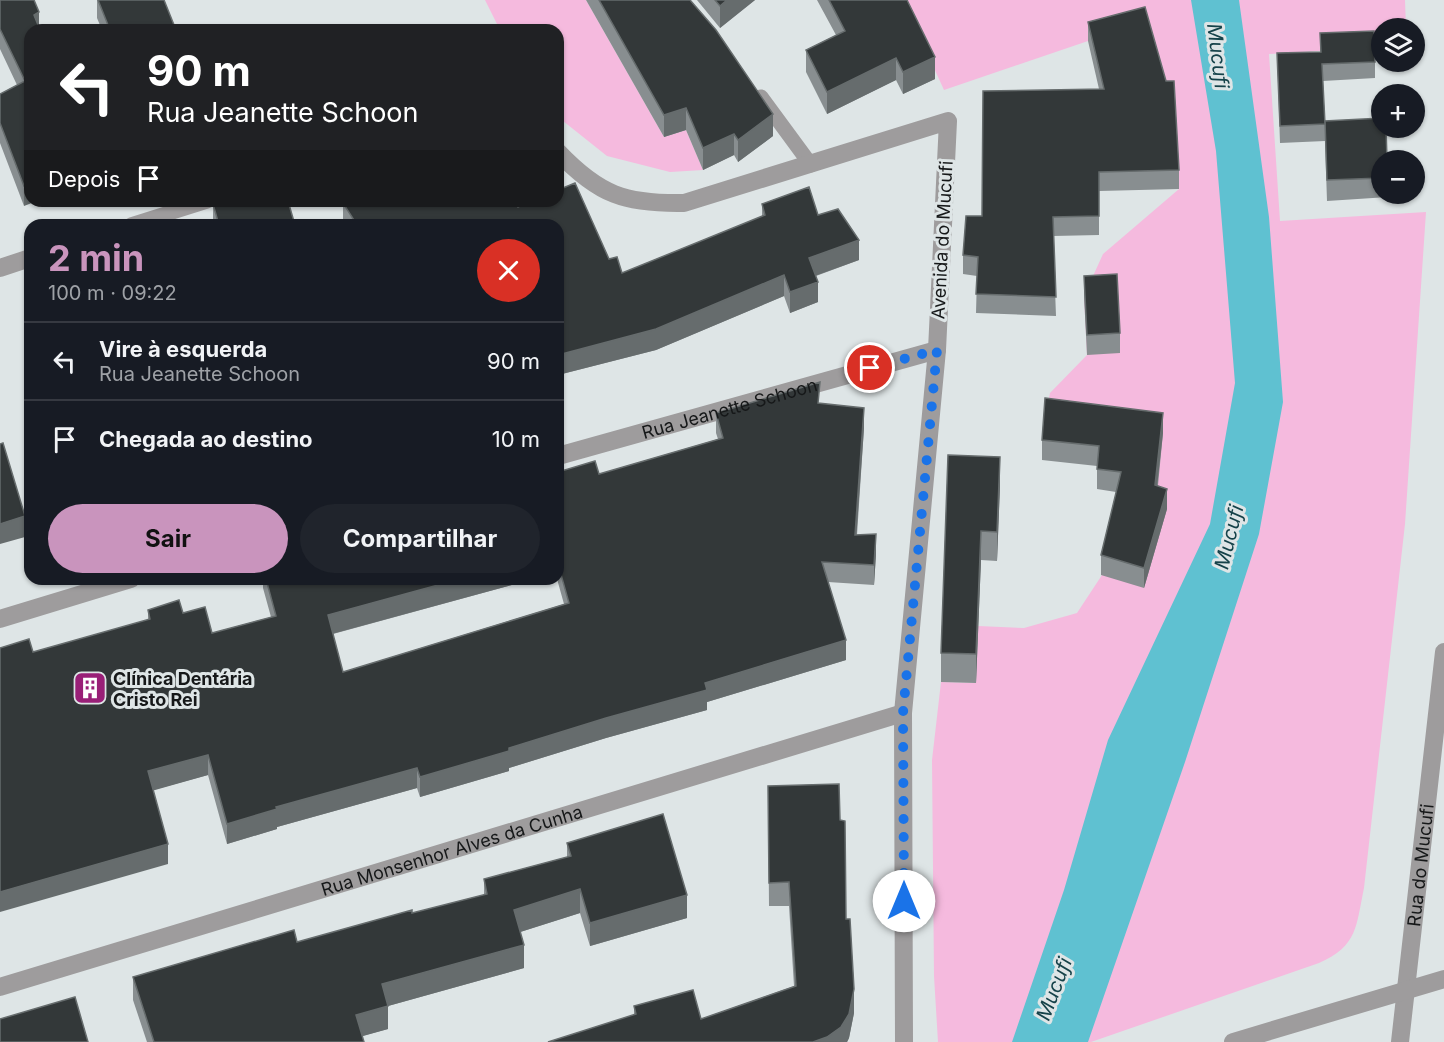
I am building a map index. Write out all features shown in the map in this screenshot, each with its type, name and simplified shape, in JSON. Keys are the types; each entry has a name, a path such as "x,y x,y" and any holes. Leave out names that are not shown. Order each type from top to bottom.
{"street":[{"name":"Avenida do Mucufi","path":"810,165 948,121 937,350 903,713 904,1042"},
{"path":"564,158 579,174 610,194 648,203 684,203 810,165"},
{"path":"0,268 24,260"},
{"name":"Rua Jeanette Schoon","path":"564,454 937,350"},
{"path":"0,619 111,585"},
{"name":"Rua do Mucufi","path":"1400,1042 1444,652"},
{"name":"Rua Monsenhor Alves da Cunha","path":"0,987 903,713"},
{"path":"1233,1042 1444,979"}],"lane":[{"path":"749,81 810,165"},
{"path":"150,219 188,207"}],"shaded area":[{"path":"485,0 586,0 664,137 686,130 703,170 670,172 607,156 564,122 564,24 497,24"},
{"path":"903,0 1405,0 1406,18 1371,18 1371,48 1269,54 1280,221 1426,212 1405,524 1364,888 1357,924 1348,942 1332,956 1319,963 1091,1042 938,1042 934,976 932,760 941,682 976,683 978,626 1024,628 1077,613 1102,575 1123,473 1045,418 1050,393 1087,355 1084,296 1103,254 1179,189 1159,80 1145,26 1088,41 944,90"}],"water":[{"name":"Mucufi","path":"1191,0 1239,0 1269,217 1283,402 1259,534 1185,762 1088,1042 1012,1042 1064,890 1108,740 1210,524 1235,383 1216,151"}],"building":[{"path":"0,0 34,0 39,12 34,15 38,24 24,24 24,79 0,29"},
{"path":"98,0 164,0 174,24 108,24"},
{"path":"599,0 690,0 716,30 773,114 738,140 734,134 703,148 686,108 664,115"},
{"path":"715,0 727,0 720,6"},
{"path":"829,0 907,0 935,57 903,72 896,58 827,92 806,50 845,31"},
{"path":"1145,7 1166,81 1174,81 1179,170 1099,172 1099,216 1053,217 1056,297 976,294 978,257 963,255 966,216 982,216 983,91 1104,89 1088,22"},
{"path":"1371,31 1371,62 1322,64 1325,124 1280,126 1277,53 1321,52 1320,33"},
{"path":"24,82 24,186 0,123 0,94"},
{"path":"1371,119 1371,138 1386,138 1387,150 1371,150 1371,178 1327,180 1325,121"},
{"path":"575,183 609,259 617,257 622,273 765,215 762,204 809,187 818,215 838,209 859,240 809,258 818,282 790,292 784,275 656,329 564,353 564,219 353,219 346,207 564,207 564,188"},
{"path":"214,207 290,207 293,219 217,219"},
{"path":"1117,274 1120,333 1087,335 1084,276"},
{"path":"820,382 818,403 864,408 855,535 876,534 874,565 822,562 846,640 705,683 707,690 606,718 509,748 509,751 420,777 417,768 276,807 277,809 227,824 208,755 148,771 168,844 0,892 0,648 29,639 33,652 150,619 148,610 179,600 183,613 205,607 212,633 276,616 268,585 438,585 328,615 343,672 569,603 564,585 564,470 595,461 599,474 723,438 716,413"},
{"path":"1045,398 1163,413 1155,485 1167,489 1144,568 1101,555 1121,472 1097,469 1099,446 1042,440"},
{"path":"3,443 24,516 0,524 0,444"},
{"path":"948,455 1000,457 997,532 981,531 976,654 941,653"},
{"path":"839,784 840,820 845,821 846,919 850,919 854,989 849,1014 841,1027 827,1037 813,1042 548,1042 636,1014 634,1006 693,990 701,1019 796,986 789,882 769,883 768,786"},
{"path":"663,814 687,895 590,923 580,889 514,910 524,945 382,984 388,1006 356,1015 364,1042 154,1042 133,977 294,930 297,942 412,910 412,913 487,894 484,879 571,856 567,843"},
{"path":"75,997 88,1042 0,1042 0,1019"}],"place":[{"name":"Clínica Dentária Cristo Rei","path":"90,688"}],"route":[{"path":"870,368 937,350 903,713 904,901"}]}
